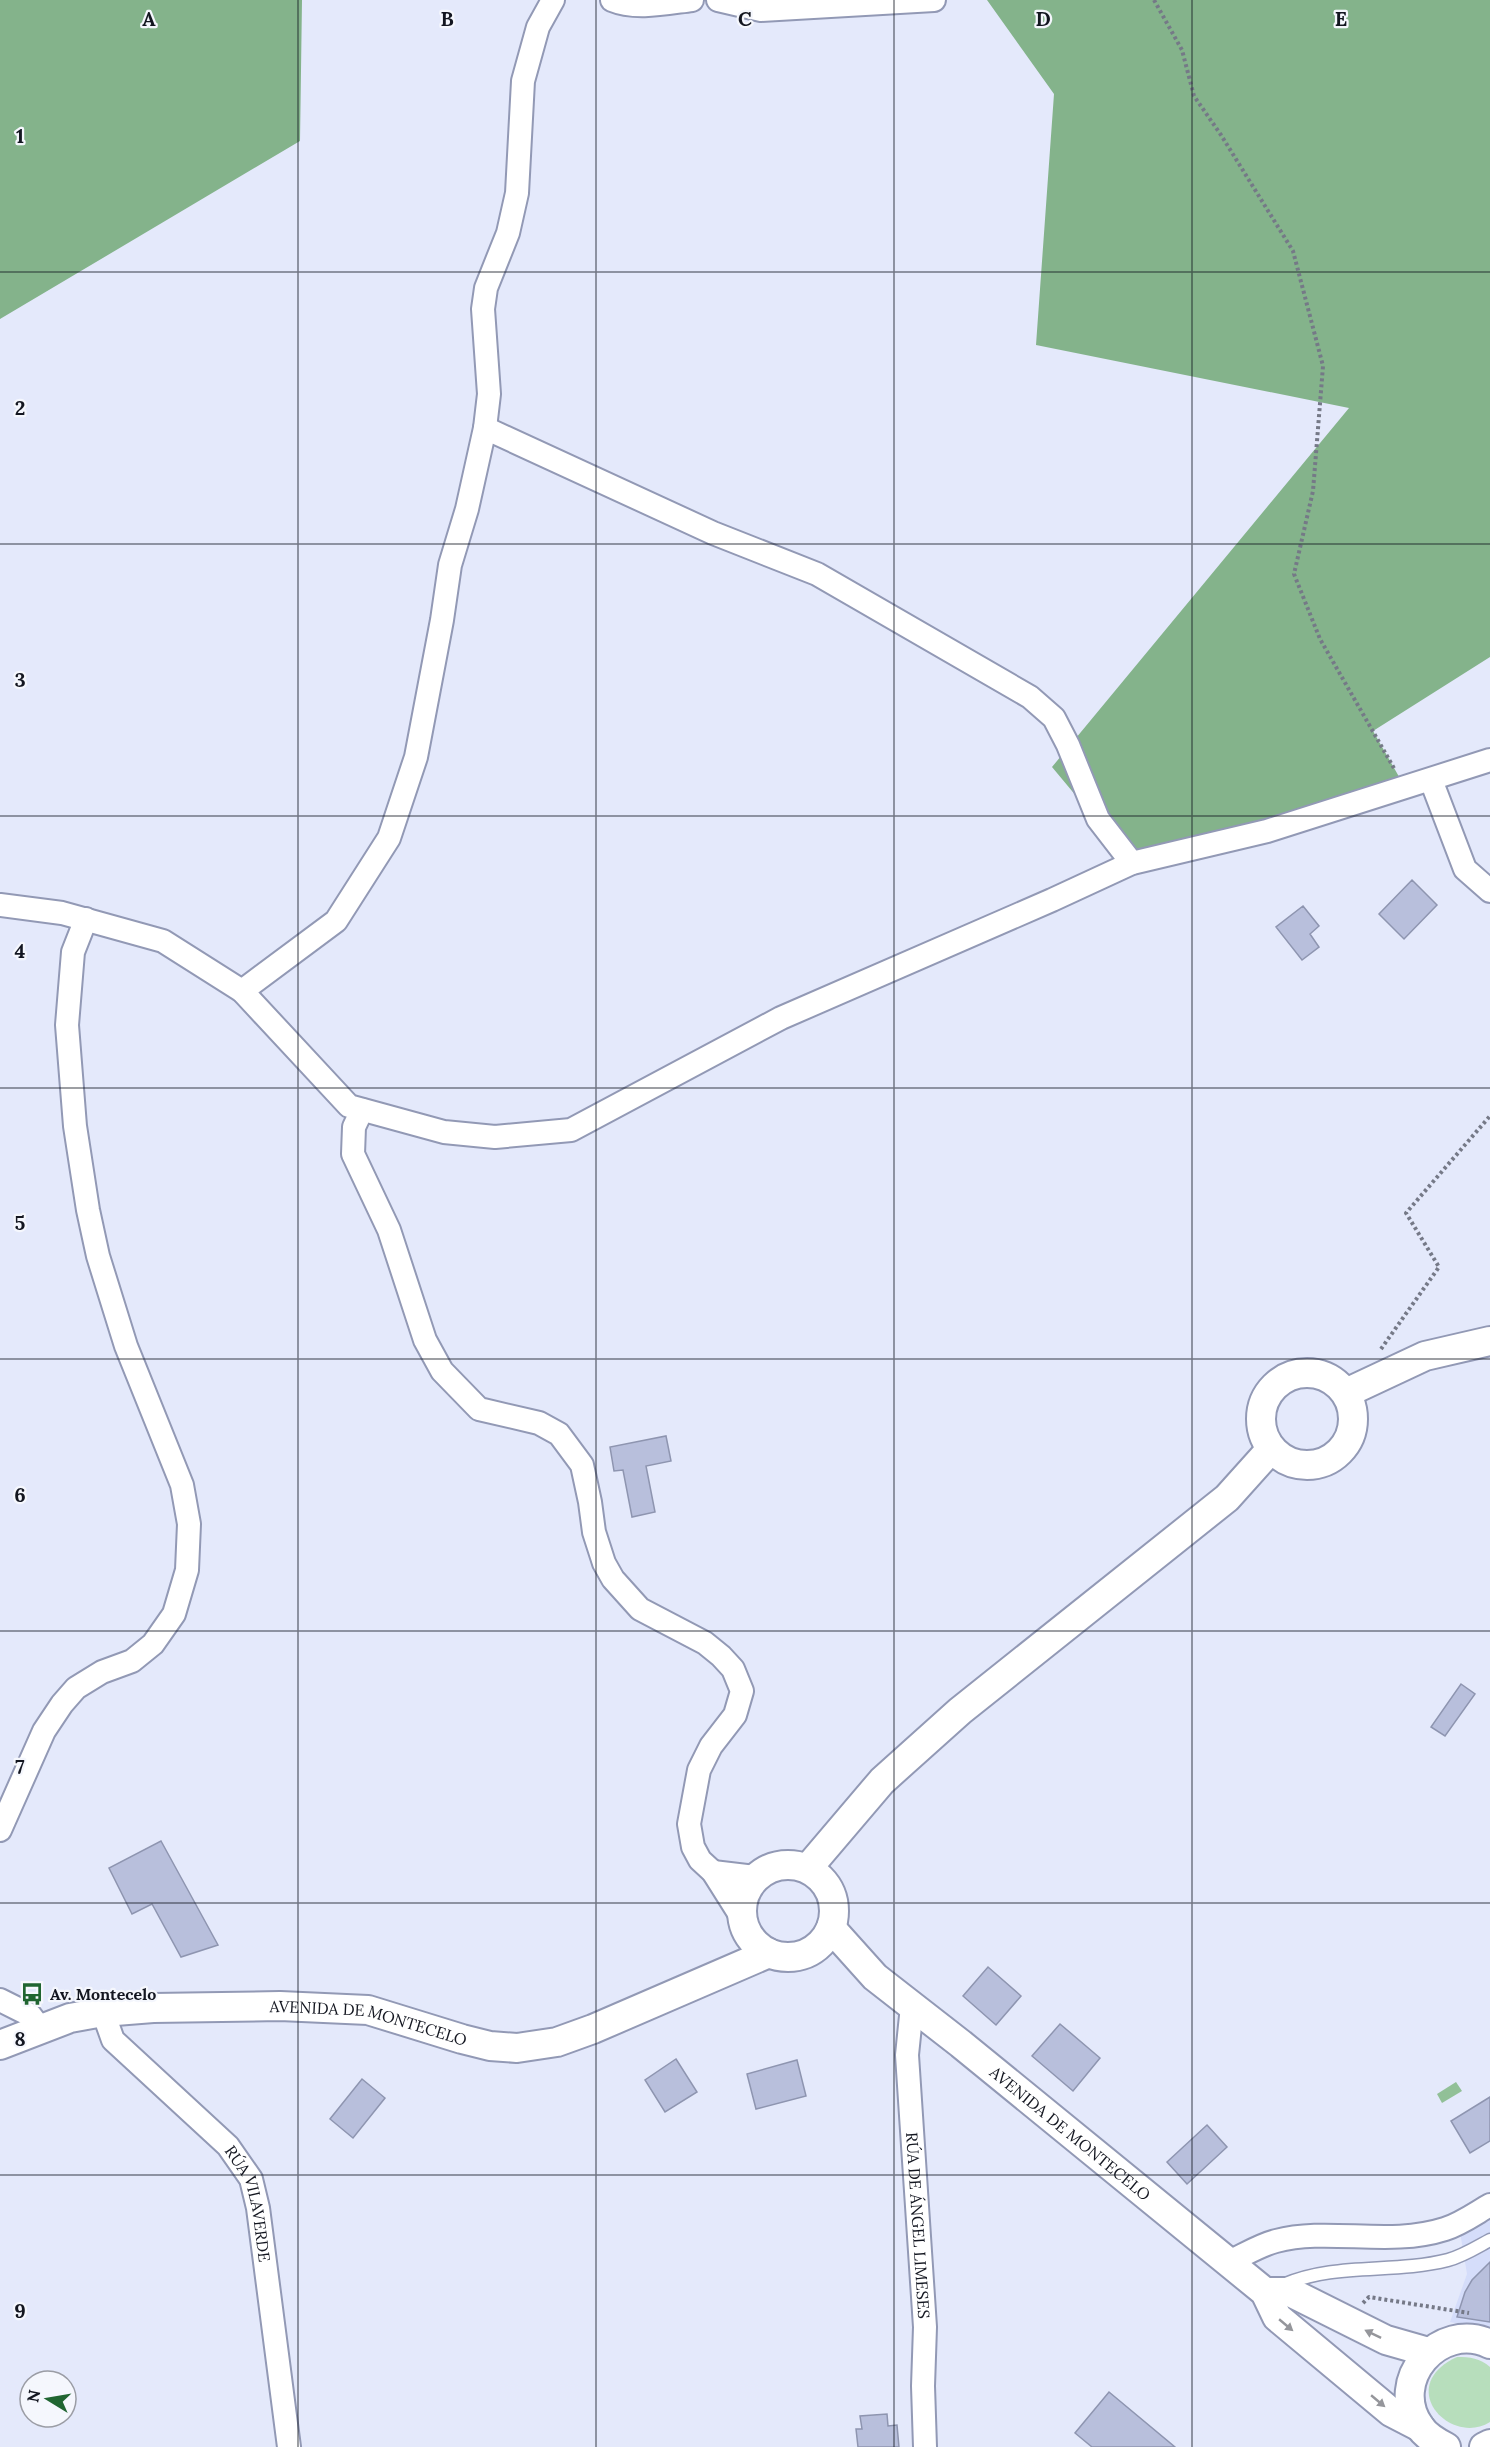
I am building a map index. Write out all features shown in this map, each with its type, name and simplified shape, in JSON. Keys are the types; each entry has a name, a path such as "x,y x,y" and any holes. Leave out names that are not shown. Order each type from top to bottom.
{"street":[{"path":"242,991 336,921 389,838 416,758 450,565 467,509 485,429 489,394 483,309 486,288 507,233 517,193 523,81 538,27 553,0"},
{"path":"612,0 619,3 658,5 692,0"},
{"path":"718,0 761,10 934,0"},
{"path":"485,429 713,533 817,574 1030,697 1054,718 1068,744 1098,819 1132,863"},
{"path":"0,905 62,913 163,941 242,991 349,1106 444,1132 495,1137 571,1130 781,1018 1042,905 1132,863 1267,831 1406,789 1490,760"},
{"path":"1431,780 1465,868 1490,891"},
{"path":"0,1830 44,1731 62,1704 76,1688 102,1672 132,1661 153,1644 174,1614 187,1570 189,1524 182,1485 126,1346 98,1256 88,1210 75,1126 67,1025 73,952 86,919"},
{"path":"362,1110 354,1127 353,1154 389,1230 425,1340 442,1371 479,1409 539,1423 559,1434 582,1465 594,1532 604,1563 613,1579 640,1609 705,1643 733,1669 742,1691 735,1714 711,1746 699,1770 689,1824 693,1846 700,1860 713,1872 754,1937 790,1957 810,1952 826,1937 834,1916 831,1893 818,1875 808,1868 794,1864 780,1864 766,1869 755,1877 742,1903 754,1937"},
{"path":"1346,1393 1425,1356 1490,1341"},
{"path":"1308,1373 1322,1375 1336,1382 1346,1393 1353,1407 1354,1423 1350,1438 1341,1452 1329,1461 1314,1466 1298,1465 1283,1460 1272,1449 1264,1436 1261,1422 1263,1407 1269,1393 1279,1382 1293,1375 1308,1373"},
{"path":"808,1868 882,1781 960,1711 1227,1498 1272,1449"},
{"path":"713,1872 755,1877"},
{"name":"AVENIDA DE MONTECELO","path":"831,1928 875,1977 1265,2292 1277,2317 1392,2412 1420,2427 1432,2439 1446,2447"},
{"name":"AVENIDA DE MONTECELO","path":"0,2045 70,2018 103,2012 153,2008 246,2006 368,2010 490,2046 517,2048 557,2042 593,2029 727,1972 754,1937"},
{"name":"AVENIDA DE MONTECELO","path":"810,1952 875,1977"},
{"path":"0,2000 30,2015 40,2028"},
{"name":"RÚA DE ÁNGEL LIMESES","path":"912,2006 907,2055 925,2327 923,2385 925,2447"},
{"name":"RÚA VILAVERDE","path":"103,2012 113,2040 228,2146 251,2179 258,2208 289,2447"},
{"path":"1229,2262 1274,2241 1304,2237 1372,2239 1419,2235 1447,2229 1490,2205"},
{"path":"1265,2292 1290,2292 1386,2340 1428,2352"},
{"path":"1420,2427 1411,2409 1410,2388 1416,2368 1428,2352 1444,2342 1462,2338 1481,2340 1490,2344"},
{"path":"1484,2447 1490,2444"}],"lane":[{"path":"1265,2292 1299,2278 1319,2273 1344,2269 1401,2267 1449,2260 1490,2240"}],"path":[{"path":"1154,0 1182,50 1194,96 1293,251 1323,366 1313,491 1294,574 1320,639 1406,789"},
{"path":"1379,1353 1439,1267 1406,1213 1490,1116"}],"shaded area":[{"path":"0,0 302,0 300,141 0,319"},
{"path":"987,0 1490,0 1490,657 1373,731 1406,789 1132,863 1052,767 1349,408 1036,345 1054,94"},
{"path":"1456,2082 1462,2091 1442,2103 1437,2094"},
{"path":"1490,2212 1490,2330 1450,2322 1467,2274 1460,2232"},
{"path":"1457,2357 1475,2359 1490,2367 1490,2422 1475,2428 1459,2426 1445,2420 1435,2410 1429,2397 1430,2383 1439,2369"}],"building":[{"path":"1412,880 1437,905 1404,939 1379,914"},
{"path":"1303,906 1319,926 1310,934 1319,947 1302,960 1276,927"},
{"path":"666,1436 671,1461 646,1466 655,1512 632,1517 623,1470 614,1471 610,1447"},
{"path":"1461,1684 1475,1694 1445,1736 1431,1727"},
{"path":"161,1841 218,1945 181,1957 152,1904 132,1914 109,1868"},
{"path":"988,1967 1021,1996 996,2025 963,1996"},
{"path":"1060,2024 1100,2058 1073,2091 1032,2056"},
{"path":"676,2059 697,2092 665,2112 645,2080"},
{"path":"797,2060 806,2096 756,2109 747,2074"},
{"path":"362,2079 385,2098 353,2138 330,2119"},
{"path":"1490,2097 1490,2141 1470,2153 1451,2121"},
{"path":"1207,2125 1227,2147 1187,2184 1167,2162"},
{"path":"1490,2262 1490,2322 1457,2317 1465,2292 1472,2280"},
{"path":"1109,2392 1175,2447 1092,2447 1075,2433"},
{"path":"887,2414 888,2426 897,2425 899,2447 858,2447 856,2429 862,2429 860,2416"}],"place":[{"name":"Av. Montecelo","path":"32,1994"}]}
